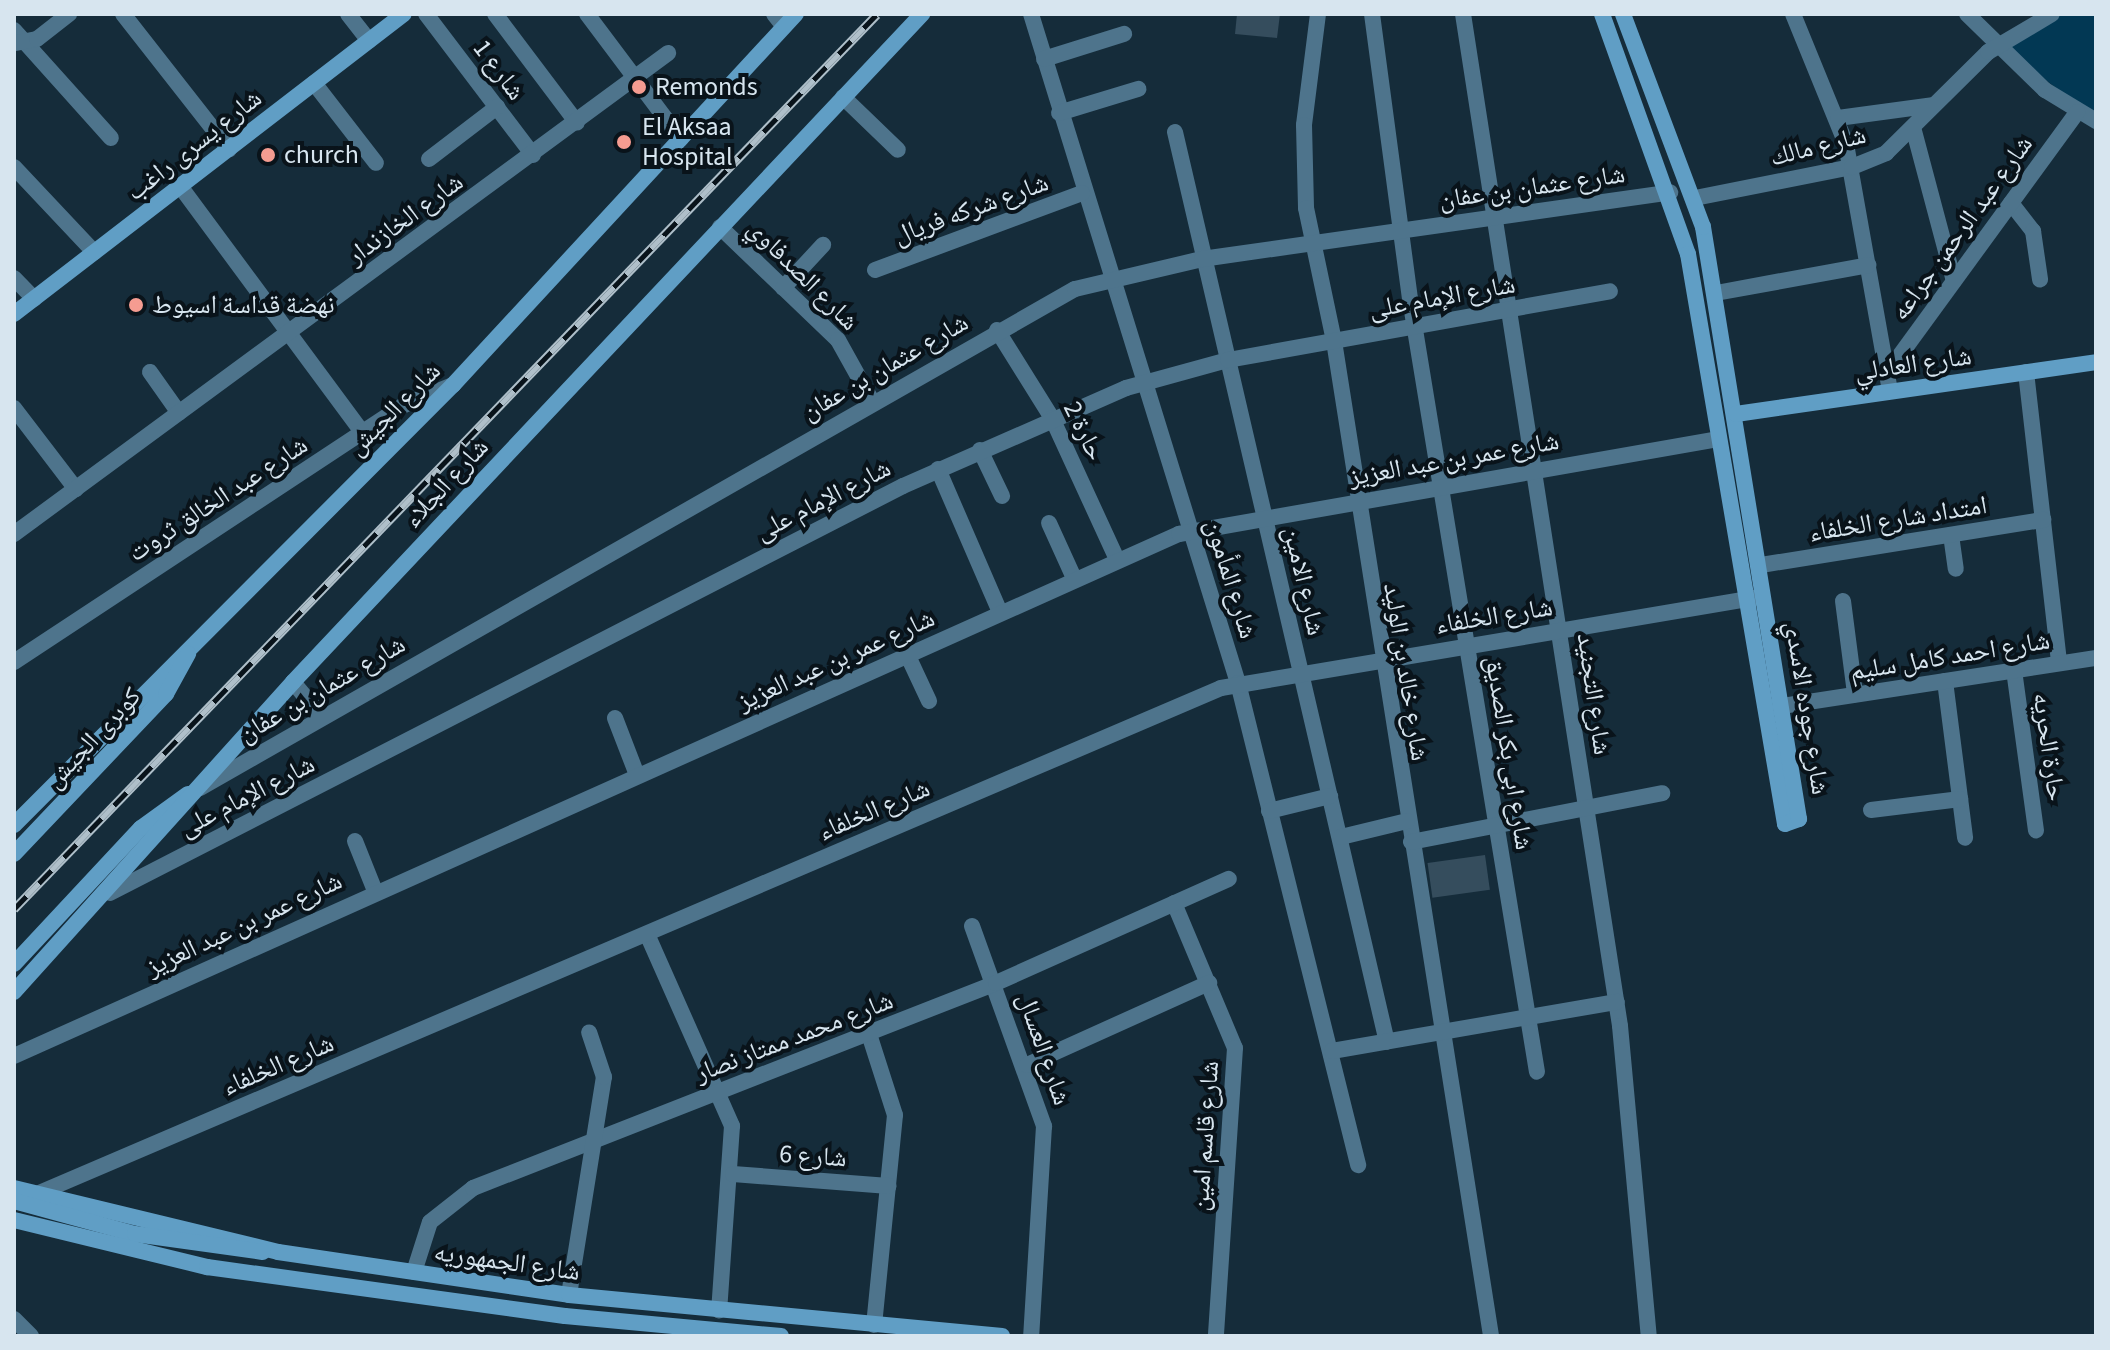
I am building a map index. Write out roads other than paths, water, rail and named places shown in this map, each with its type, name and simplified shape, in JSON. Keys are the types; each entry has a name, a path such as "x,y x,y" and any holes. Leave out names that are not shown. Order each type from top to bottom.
{"street":[{"path":"69,14 17,38 111,138"},
{"path":"123,14 229,149"},
{"path":"348,14 369,41"},
{"name":"شارع يسرى راغب","path":"14,314 404,14"},
{"name":"شارع 1","path":"426,14 533,155"},
{"path":"495,14 577,123"},
{"path":"587,14 681,139"},
{"name":"شارع الجيش","path":"14,825 453,385 681,139 779,21 796,14"},
{"name":"شارع الجلاء","path":"14,992 110,893 196,790 293,682 922,14"},
{"name":"شارع المأمون","path":"1031,14 1107,277 1144,381 1238,683 1358,1165"},
{"name":"شارع خالد بن الوليد","path":"1318,14 1303,150 1314,242 1334,341 1379,659 1444,1032 1491,1336"},
{"name":"شارع ابى بكر الصديق","path":"1372,14 1400,231 1445,484 1537,1072"},
{"name":"شارع التجنيد","path":"1463,14 1617,1002 1649,1336"},
{"name":"شارع جوده الاسدي","path":"1602,14 1670,192 1688,254 1785,824 1799,819 1716,293 1695,198 1623,14"},
{"path":"1793,14 1838,118 1852,167 1890,391"},
{"path":"1967,14 2077,112 2096,121"},
{"name":"شارع مالك","path":"1695,198 1852,167 1914,131 1934,105 1998,44 2052,14"},
{"path":"1044,59 1124,34"},
{"name":"شارع الخازندار","path":"14,534 636,80 668,53"},
{"path":"314,83 376,163"},
{"path":"1059,113 1138,89"},
{"path":"843,97 898,150"},
{"name":"شارع مالك","path":"1838,118 1934,105"},
{"path":"429,159 497,107"},
{"name":"شارع عبد الرحمن جراعه","path":"1887,373 2077,112"},
{"path":"1914,131 1954,281"},
{"name":"شارع الامين","path":"1175,132 1202,259 1387,1042"},
{"path":"14,167 94,252"},
{"path":"180,186 363,433"},
{"name":"شارع عثمان بن عفان","path":"196,790 997,330 1107,277 1314,242 1670,192"},
{"name":"شارع شركه فريال","path":"875,270 1082,193"},
{"path":"2011,203 2033,231 2040,279"},
{"name":"شارع الصدفاوي","path":"720,227 846,350 873,403"},
{"path":"783,288 823,245"},
{"path":"1716,293 1868,265"},
{"path":"14,278 34,299"},
{"name":"شارع الإمام على","path":"110,893 938,469 1144,381 1228,360 1610,291"},
{"name":"حارة 2","path":"997,330 1052,418 1117,559"},
{"name":"شارع العادلي","path":"1736,414 2096,362"},
{"path":"150,372 179,413"},
{"path":"2026,372 2059,663"},
{"name":"شارع عبد الخالق ثروت","path":"14,662 363,433 453,385"},
{"path":"14,408 76,489"},
{"name":"شارع عمر بن عبد العزيز","path":"14,1056 1074,578 1192,530 1718,439"},
{"path":"980,450 1002,496"},
{"path":"938,469 1000,612"},
{"name":"امتداد شارع الخلفاء","path":"1761,565 2043,520"},
{"path":"1049,523 1074,578"},
{"path":"1951,535 1956,569"},
{"name":"شارع الخلفاء","path":"39,1193 1238,683 1765,596"},
{"path":"1843,601 1855,694"},
{"name":"كوبرى الجيش","path":"14,854 110,758 166,694 192,644"},
{"path":"907,654 929,701"},
{"name":"شارع احمد كامل سليم","path":"1763,709 2096,658"},
{"name":"حارة الحريه","path":"2014,670 2036,831"},
{"path":"1945,681 1965,838"},
{"path":"293,682 321,716"},
{"path":"615,718 637,775"},
{"path":"14,964 141,828 196,790"},
{"path":"1411,842 1662,793"},
{"path":"1269,811 1330,796"},
{"path":"1871,810 1960,799"},
{"path":"1341,837 1407,821"},
{"path":"355,841 375,891"},
{"name":"شارع محمد ممتاز نصار","path":"414,1272 421,1238 456,1197 996,983 1229,879"},
{"name":"شارع قاسم امين","path":"1174,903 1209,983 1236,1059 1216,1336"},
{"name":"شارع العسال","path":"972,926 1027,1065 1045,1140 1031,1336"},
{"path":"647,934 732,1126 733,1174 719,1311"},
{"path":"1027,1065 1209,983"},
{"path":"1332,1051 1617,1002"},
{"path":"569,1295 604,1073 589,1032"},
{"path":"869,1034 894,1103 889,1186 874,1325"},
{"name":"شارع 6","path":"733,1174 889,1186"},
{"name":"شارع الجمهوريه","path":"14,1188 278,1252 569,1295 874,1325 911,1332 1002,1336"},
{"path":"14,1201 64,1217 217,1248 278,1252"},
{"name":"شارع الجمهوريه","path":"14,1220 207,1267 565,1316 781,1336"},
{"path":"14,1319 31,1336"}],"railway":[{"path":"14,909 877,14"}],"place":[{"name":"Remonds","path":"639,87"},
{"name":"El Aksaa Hospital","path":"624,142"},
{"name":"church","path":"268,155"},
{"name":"نهضة قداسة اسيوط","path":"136,305"}]}
